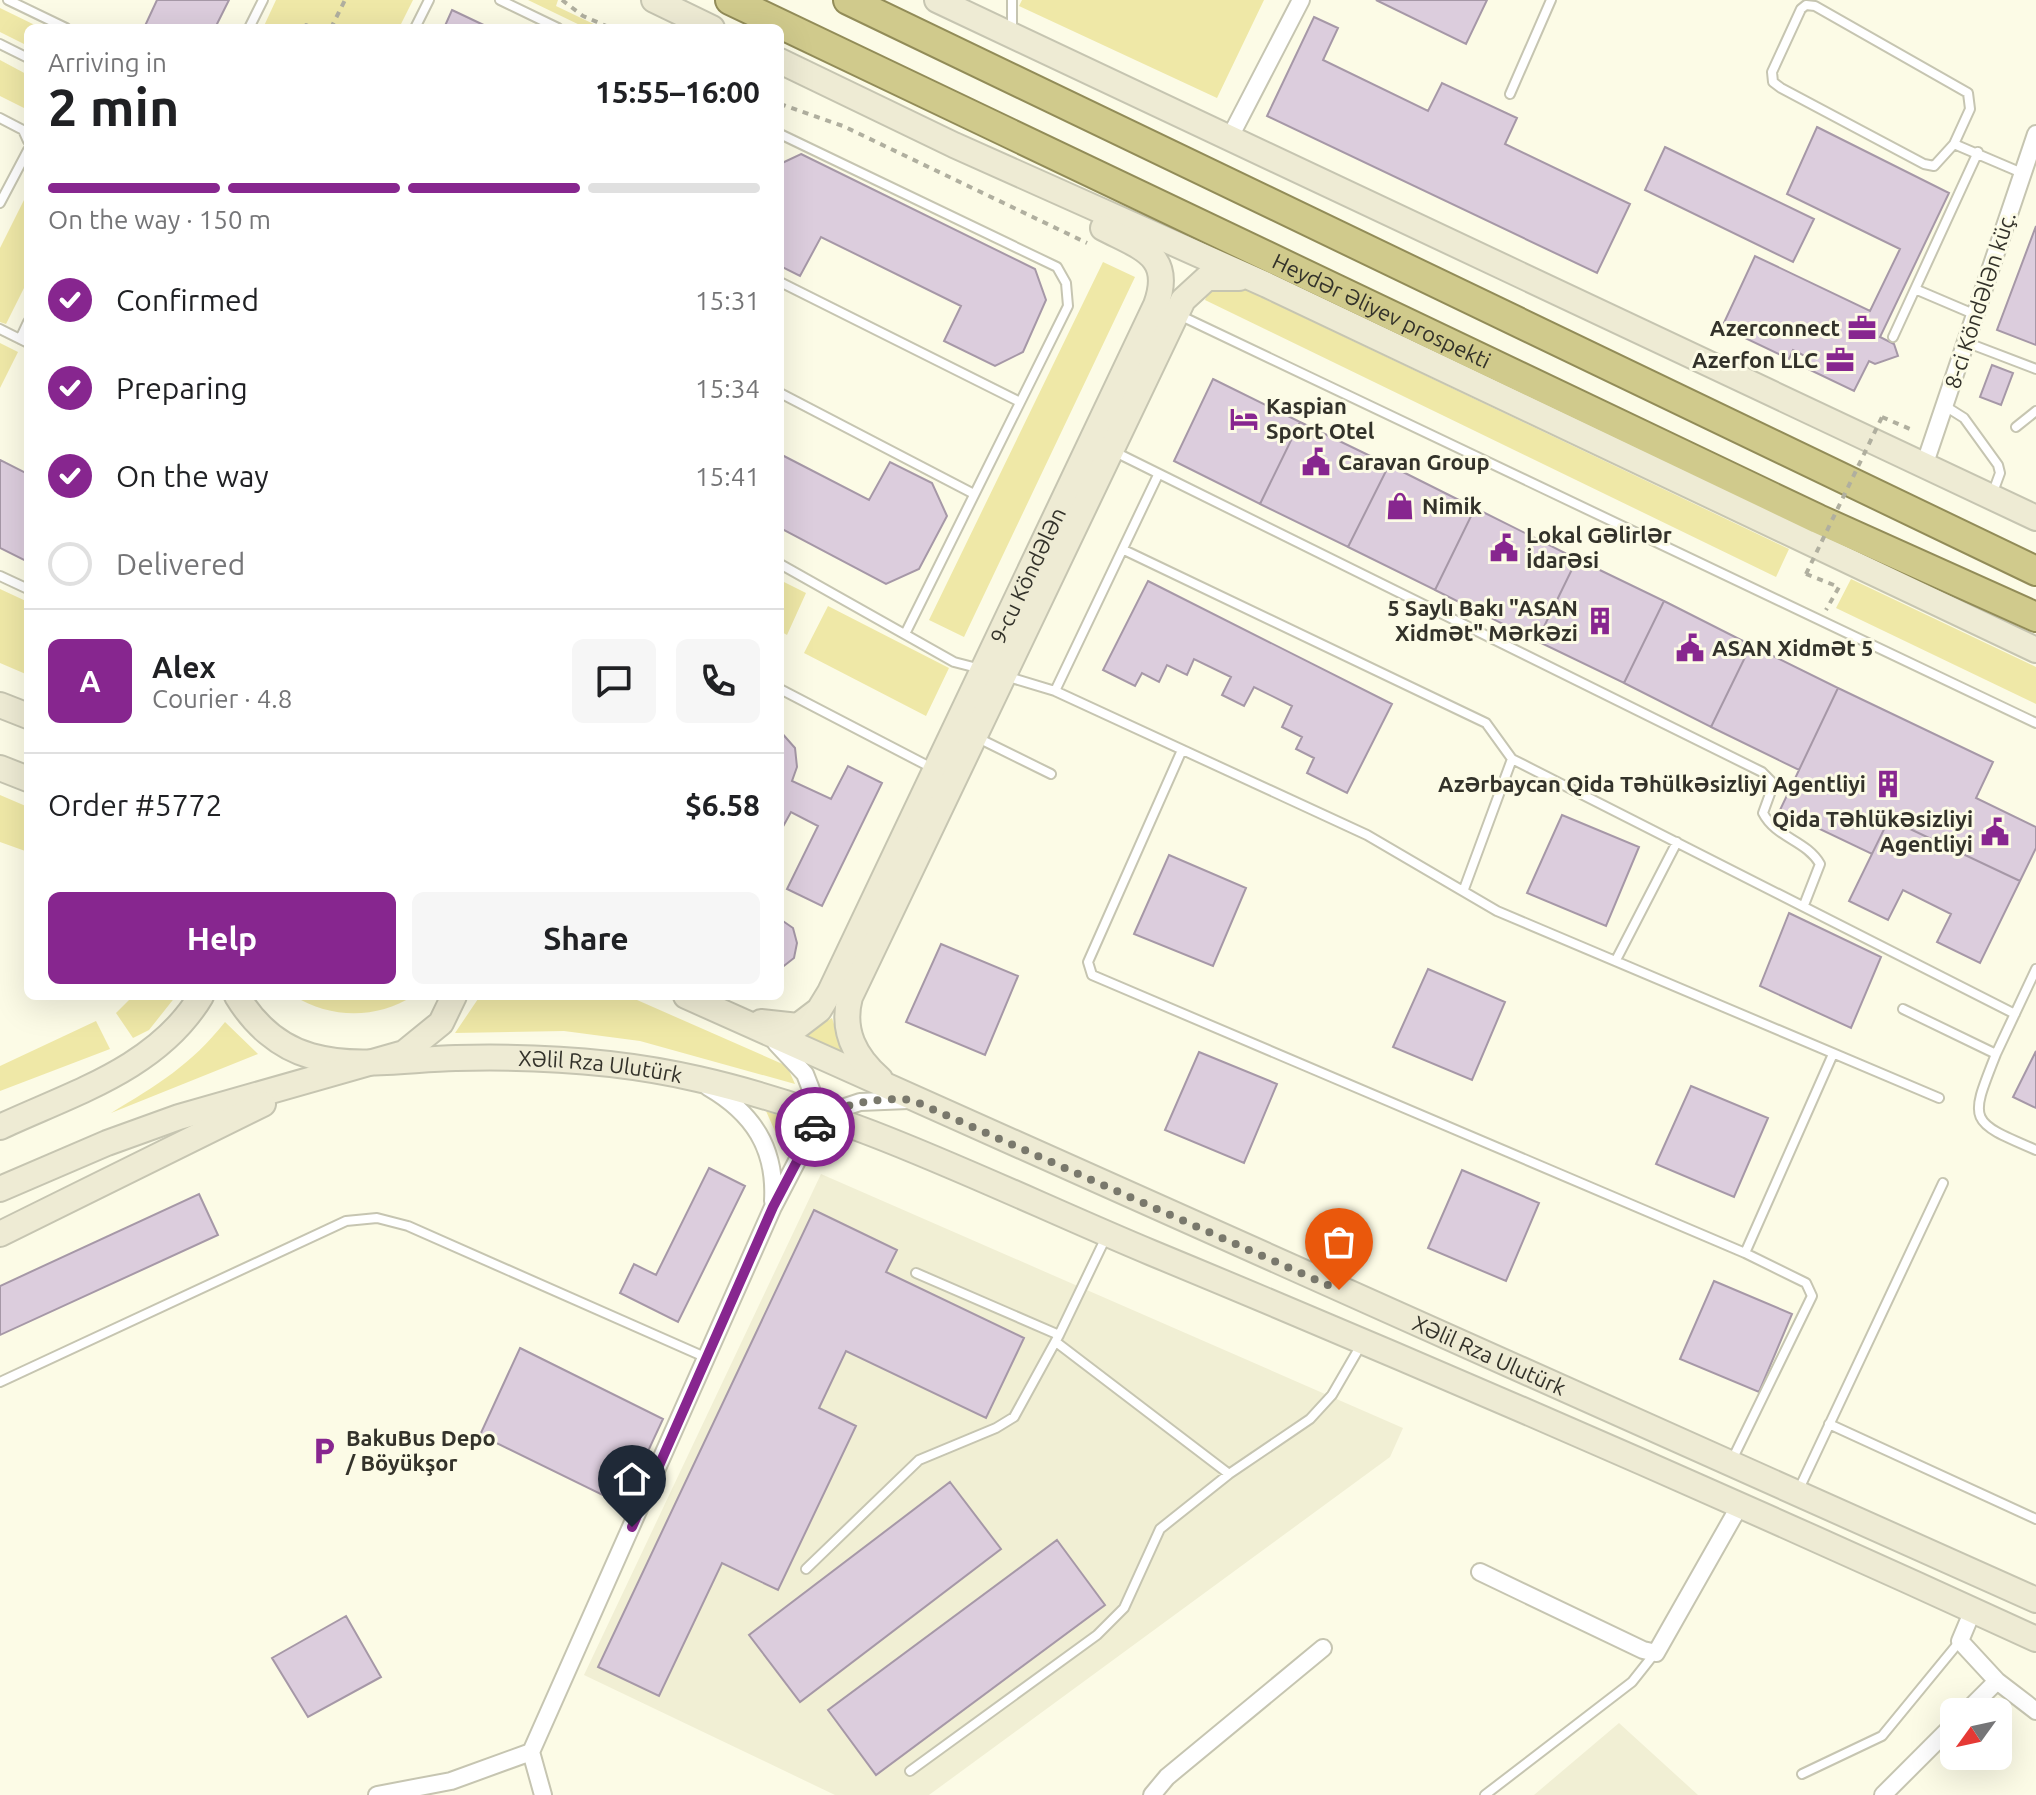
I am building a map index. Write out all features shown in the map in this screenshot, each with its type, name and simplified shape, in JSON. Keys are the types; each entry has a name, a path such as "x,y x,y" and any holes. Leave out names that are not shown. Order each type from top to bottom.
{"highway":[{"name":"Heydər Əliyev prospekti","path":"730,0 780,24"},
{"path":"848,0 2036,571"},
{"name":"Heydər Əliyev prospekti","path":"784,26 1818,519 2036,617"}],"main road":[{"path":"654,0 704,24"},
{"path":"937,0 2036,518"},
{"path":"784,63 954,145 1267,285 2036,650"},
{"name":"9-cu Köndələn","path":"729,1014 786,1027 808,1021 819,1010 936,771 995,673 1112,451 1166,309 1163,275 1150,254 954,145"},
{"name":"9-cu Köndələn","path":"912,1100 884,1082 860,1057 848,1032 847,1009 977,738 995,673 1166,309 1207,278 1229,276 1267,285"},
{"path":"0,705 24,714"},
{"path":"0,768 24,777"},
{"path":"0,1127 84,1088 160,1047 180,1027 198,1000"},
{"path":"240,1000 260,1027 306,1054 331,1060 373,1062"},
{"path":"0,1189 136,1132 404,1053 427,1038 441,1023 452,1000"},
{"name":"Xəlil Rza Ulutürk","path":"696,1000 912,1100 2036,1600"},
{"name":"Xəlil Rza Ulutürk","path":"373,1062 509,1058 572,1062 690,1077 821,1115 910,1149 1364,1340 1666,1471 2036,1639"},
{"path":"0,1234 305,1083"},
{"path":"0,1114 84,1088"},
{"path":"1666,1471 1679,1441"}],"street":[{"path":"1230,137 1301,0"},
{"name":"8-ci Köndələn küç.","path":"1924,466 2036,134"},
{"path":"543,1795 531,1752 773,1207 821,1115 814,1091 796,1062 772,1041 729,1014"},
{"path":"690,1077 736,1105 783,1167 801,1154"},
{"path":"821,1115 867,1100 912,1100"},
{"path":"770,1153 773,1207"},
{"path":"1480,1572 1643,1650 1656,1653 1740,1505"},
{"path":"1973,1610 1960,1641 1997,1681 2036,1711"},
{"path":"1152,1795 1167,1777 1323,1648"},
{"path":"1980,1698 1997,1681"},
{"path":"1883,1795 1940,1738"},
{"path":"377,1795 451,1781 531,1752"}],"lane":[{"path":"8,0 58,24"},
{"path":"251,24 263,0"},
{"path":"417,24 429,0"},
{"path":"500,0 550,24"},
{"path":"1011,35 1012,0"},
{"path":"1510,94 1551,0"},
{"path":"1806,5 1815,6 1968,93 1970,109 1954,144 1934,166 1924,164 1773,82 1772,72 1801,9 1806,5"},
{"path":"0,44 24,56"},
{"path":"0,118 24,132"},
{"path":"784,136 1057,267 1066,283 1068,306 905,634"},
{"path":"1954,144 2022,173"},
{"path":"1893,337 1978,152"},
{"path":"0,203 24,158"},
{"path":"784,284 1020,402"},
{"path":"1915,289 1976,316"},
{"path":"1166,309 2036,723"},
{"path":"0,329 24,341"},
{"path":"1968,343 2036,369"},
{"path":"784,395 974,494"},
{"path":"1945,406 1964,418 1998,465 2000,473 1991,497"},
{"path":"2016,427 2036,411"},
{"path":"1112,451 1762,772 1771,781 1771,791 1763,813 1769,826 1812,851 1820,864 1804,905"},
{"path":"1055,691 1158,475"},
{"path":"1124,550 1486,723 1512,759 2015,1014"},
{"path":"784,566 954,662 1055,691 1367,835 1497,911 1939,1098"},
{"path":"0,576 24,587"},
{"path":"784,691 936,771"},
{"path":"977,738 1051,774"},
{"path":"1182,750 1088,962 1092,975 1745,1253 1806,1283 1812,1296 1731,1464"},
{"path":"1464,889 1512,759"},
{"path":"1616,960 1677,842"},
{"path":"2036,969 1977,1103 1981,1119 1995,1132 2036,1150"},
{"path":"1903,1009 1996,1054"},
{"path":"1745,1253 1833,1054"},
{"path":"1797,1494 1943,1183"},
{"path":"0,1382 346,1221 377,1218 408,1226 708,1358"},
{"path":"806,1569 919,1460 996,1428 1014,1417 1058,1338 1108,1234"},
{"path":"916,1273 1058,1338 1229,1474"},
{"path":"910,1771 1097,1635 1124,1608 1160,1529 1229,1474 1310,1419 1332,1395 1364,1340"},
{"path":"1829,1424 2036,1519"},
{"path":"1802,1774 1882,1736 1960,1641"},
{"path":"1485,1795 1632,1682 1656,1653"}],"path":[{"path":"333,24 345,0"},
{"path":"562,0 583,16 602,24"},
{"path":"784,105 843,126 1094,246"},
{"path":"1821,619 1839,587 1806,574 1882,417 1910,429"}],"shaded area":[{"path":"276,0 413,0 401,24 265,24"},
{"path":"528,0 558,0 556,6 594,24 578,24"},
{"path":"1022,0 1264,0 1217,98 1019,6"},
{"path":"0,8 33,24 24,24 24,44 0,32"},
{"path":"0,60 24,73 24,108 0,96"},
{"path":"24,200 24,288 6,324 0,322 0,248"},
{"path":"1103,262 1135,277 964,637 929,620"},
{"path":"1240,287 1789,549 1776,577 1205,300 1209,290"},
{"path":"0,343 18,352 0,388"},
{"path":"1851,579 2036,667 2036,704 1836,608"},
{"path":"784,582 806,593 787,635 784,633"},
{"path":"0,589 24,600 24,673 0,663"},
{"path":"828,606 949,668 926,716 804,653"},
{"path":"0,795 24,805 24,851 0,842"},
{"path":"129,1000 173,1000 149,1030 133,1038 116,1013"},
{"path":"301,1000 406,1000 384,1009 354,1013"},
{"path":"477,1000 637,1000 787,1066 795,1084 640,1041 564,1031 455,1033"},
{"path":"832,1018 844,1054 802,1036"},
{"path":"96,1021 110,1049 0,1091 0,1066"},
{"path":"225,1022 258,1054 111,1113 186,1062"},
{"path":"766,1111 799,1123 785,1154"},
{"path":"821,1174 1403,1428 1390,1457 929,1795 835,1795 584,1675"},
{"path":"1619,1723 1698,1795 1534,1795"}],"building":[{"path":"157,0 229,0 217,24 146,24"},
{"path":"1376,0 1487,0 1466,44"},
{"path":"452,10 482,24 446,24"},
{"path":"1314,17 1338,28 1323,60 1428,111 1442,83 1517,118 1505,144 1630,204 1597,273 1267,116"},
{"path":"1817,127 1949,193 1880,337 1894,344 1898,356 1875,364 1869,361 1854,391 1804,367 1809,358 1793,350 1789,359 1722,327 1755,256 1870,311 1900,249 1787,194"},
{"path":"1665,147 1814,219 1793,262 1645,190"},
{"path":"801,154 1035,269 1046,300 1023,352 995,366 944,341 961,306 821,237 800,276 784,268 784,162"},
{"path":"2036,226 2036,345 1997,330"},
{"path":"1992,365 2013,373 2001,405 1980,397"},
{"path":"1213,379 1300,422 1260,504 1174,461"},
{"path":"1300,422 1389,465 1348,547 1260,504"},
{"path":"784,456 869,500 890,462 932,483 947,516 919,569 886,584 784,530"},
{"path":"0,460 24,472 24,560 0,548"},
{"path":"1389,465 1475,508 1435,590 1348,547"},
{"path":"1475,508 1577,559 1537,641 1435,590"},
{"name":"5 Saylı Bakı \"ASAN Xidmət\" Mərkəzi","path":"1577,559 1664,601 1624,683 1537,641"},
{"path":"1148,581 1392,704 1347,793 1307,773 1314,758 1296,749 1302,737 1282,727 1292,706 1254,687 1244,706 1222,695 1231,677 1194,659 1187,675 1167,665 1159,682 1142,673 1135,686 1103,670"},
{"path":"1664,601 1751,645 1711,727 1624,683"},
{"path":"1751,645 1838,688 1799,770 1711,727"},
{"name":"Azərbaycan Qida Təhülkəsizliyi Agentliyi","path":"1838,688 1993,762 1976,798 2036,827 2036,848 2020,881 1889,819 1872,854 1780,810"},
{"path":"784,736 795,748 797,767 792,781 831,799 848,766 882,783 822,906 787,889 818,826 791,812 784,825"},
{"path":"1562,815 1639,847 1606,926 1527,893"},
{"path":"1889,819 2020,881 1980,963 1937,942 1951,914 1903,890 1888,920 1849,901"},
{"path":"1169,855 1246,888 1213,966 1134,934"},
{"path":"1789,913 1881,957 1851,1028 1760,986"},
{"path":"784,922 793,928 797,943 794,958 784,966"},
{"path":"941,944 1018,976 985,1055 906,1022"},
{"path":"1428,969 1505,1002 1472,1080 1393,1047"},
{"path":"2036,1051 2036,1108 2013,1097"},
{"path":"1199,1052 1277,1084 1244,1163 1165,1130"},
{"path":"1691,1086 1768,1118 1734,1197 1656,1164"},
{"path":"709,1168 745,1186 678,1322 620,1293 634,1264 656,1275"},
{"path":"1462,1170 1539,1203 1506,1281 1428,1248"},
{"path":"199,1194 218,1235 0,1335 0,1286"},
{"path":"814,1210 897,1250 886,1272 1024,1338 986,1418 846,1351 819,1408 856,1426 778,1590 722,1563 659,1696 598,1667"},
{"path":"1714,1281 1792,1314 1759,1392 1680,1359"},
{"path":"520,1348 663,1419 623,1505 480,1435"},
{"path":"950,1482 1001,1549 800,1702 749,1635"},
{"path":"1057,1540 1105,1605 876,1775 828,1710"},
{"path":"346,1616 381,1677 308,1717 272,1658"}],"way so far":[{"path":"815,1127 821,1115 844,1106 875,1099 912,1100 1339,1290"}],"place":[{"name":"Azerconnect","path":"1862,328"},
{"name":"Azerfon LLC","path":"1840,360"},
{"name":"Kaspian Sport Otel","path":"1244,419"},
{"name":"Caravan Group","path":"1316,462"},
{"name":"Nimik","path":"1400,506"},
{"name":"Lokal Gəlirlər İdarəsi","path":"1504,548"},
{"name":"5 Saylı Bakı \"ASAN Xidmət\" Mərkəzi","path":"1600,621"},
{"name":"ASAN Xidmət 5","path":"1690,648"},
{"name":"Azərbaycan Qida Təhülkəsizliyi Agentliyi","path":"1888,784"},
{"name":"Qida Təhlükəsizliyi Agentliyi","path":"1995,832"},
{"name":"BakuBus Depo / Böyükşor","path":"324,1451"}],"route":[{"path":"632,1527 773,1207 815,1127"}]}
